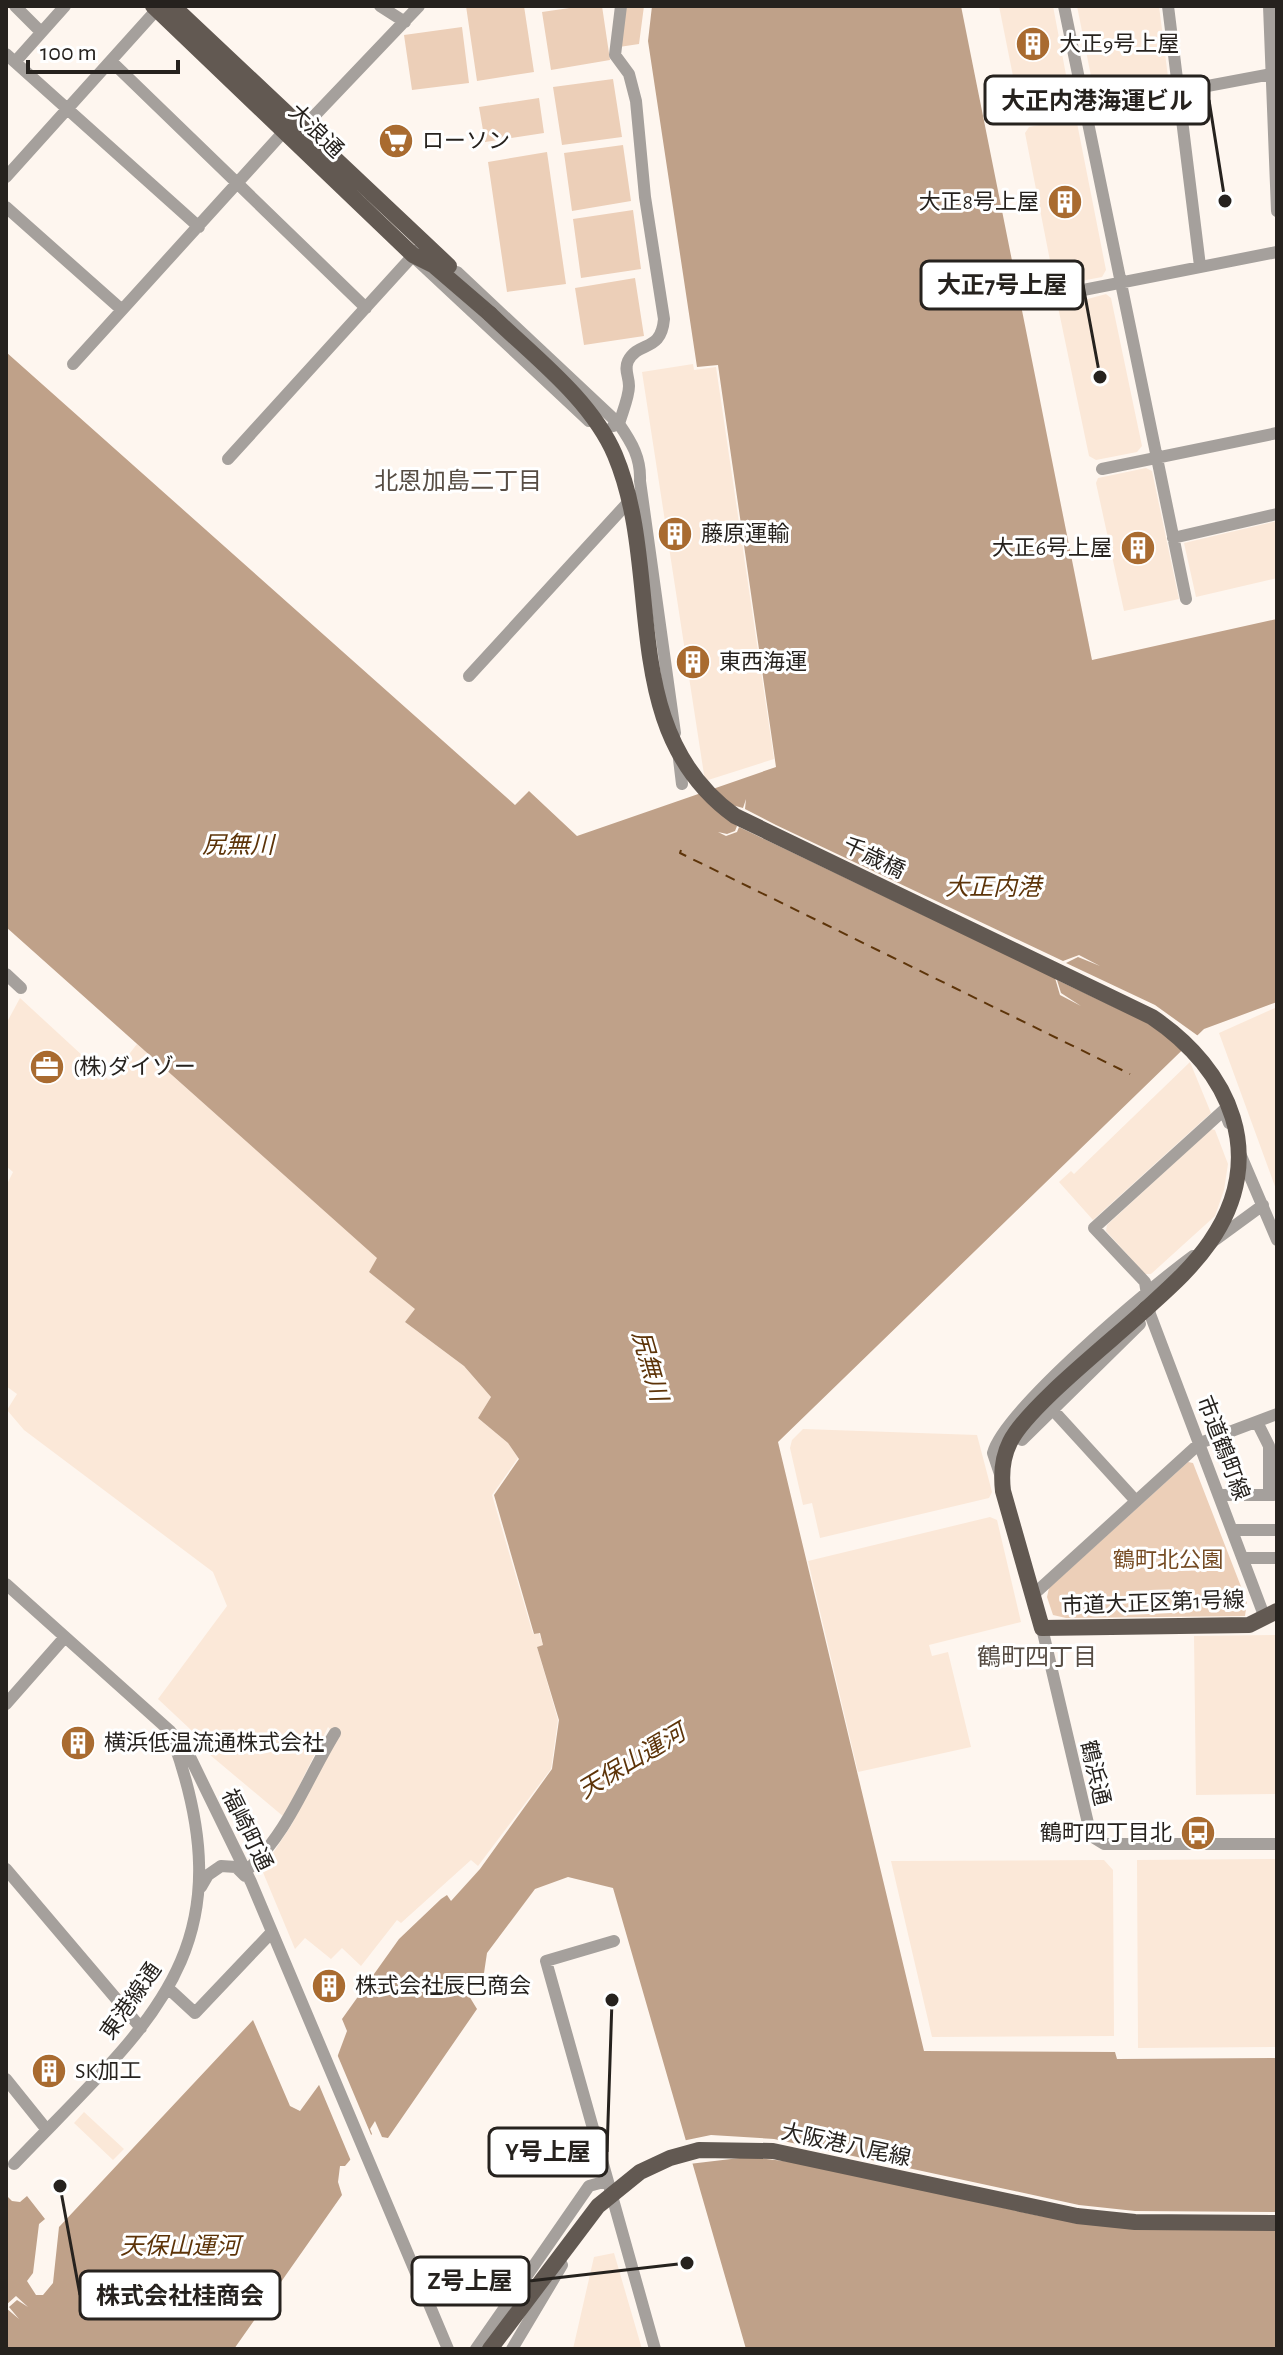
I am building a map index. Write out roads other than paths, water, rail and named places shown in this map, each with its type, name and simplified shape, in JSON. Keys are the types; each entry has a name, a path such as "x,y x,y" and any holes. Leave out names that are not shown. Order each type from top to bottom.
{"main road":[{"name":"大浪通","path":"161,7 418,249"},
{"path":"418,249 457,272 470,296"},
{"name":"千歳橋","path":"418,249 490,314 588,411 613,450 632,518 659,701 681,760 707,795 735,816 1152,1017 1199,1053 1224,1089 1238,1140 1236,1180 1226,1214 1210,1242 1180,1278 1030,1417 1015,1442"},
{"path":"1015,1442 1002,1479 1042,1628"},
{"name":"市道大正区第1号線","path":"1042,1628 1249,1625 1273,1616"},
{"name":"大阪港八尾線","path":"490,2349 553,2260 598,2206 640,2172 670,2158 699,2150 773,2151 1077,2216 1135,2222 1277,2223"}],"street":[{"path":"15,6 41,32"},
{"path":"65,6 11,58 199,227"},
{"path":"380,6 405,22"},
{"path":"73,364 238,184 419,6"},
{"path":"619,424 629,386 626,377 629,360 638,350 655,343 664,319 636,135 636,101 629,74 615,55 621,6"},
{"path":"1064,6 1186,599"},
{"path":"1168,6 1200,266"},
{"path":"1269,6 1277,211"},
{"path":"6,177 161,7"},
{"path":"112,62 366,308"},
{"path":"1032,119 1274,73"},
{"path":"6,207 122,310"},
{"path":"228,459 418,249 598,430 641,485"},
{"path":"1068,293 1277,252"},
{"path":"457,272 619,424 641,464 641,485 682,784"},
{"path":"598,430 619,424"},
{"path":"1102,469 1277,433"},
{"path":"469,676 641,485"},
{"path":"1173,538 1277,514"},
{"path":"6,974 21,988"},
{"path":"1146,1292 1145,1282 1094,1228 1224,1110 1277,1240"},
{"path":"1002,1479 993,1453 1010,1420 1146,1292 1263,1205"},
{"name":"市道鶴町線","path":"1146,1292 1150,1314 1233,1530 1273,1616"},
{"path":"1015,1442 1150,1314"},
{"path":"1052,1409 1136,1501"},
{"path":"1033,1595 1200,1443 1277,1414"},
{"path":"1220,1495 1273,1494 1273,1446 1257,1422"},
{"path":"1233,1530 1277,1530"},
{"path":"1244,1558 1277,1558"},
{"name":"福崎町通","path":"6,1584 170,1731 189,1755 248,1877 448,2349"},
{"name":"鶴浜通","path":"1042,1628 1091,1836 1104,1844 1277,1844"},
{"path":"6,1704 65,1637"},
{"name":"東港線通","path":"14,2164 141,2028 169,1989 192,1930 199,1889 198,1823 170,1731"},
{"path":"199,1889 208,1875 221,1866 236,1867 248,1877 287,1823 307,1778 335,1733"},
{"path":"6,1869 141,2028"},
{"path":"169,1989 195,2013 271,1933"},
{"path":"614,1941 546,1961 655,2349"},
{"path":"6,2079 47,2130"},
{"path":"476,2349 589,2186 607,2181"},
{"path":"512,2349 534,2318 557,2271 603,2213 616,2210"}],"water":[{"path":"652,6 961,6 1092,660 1277,619 1277,1002 1204,1029 778,1442 924,2051 1115,2052 1117,2059 1277,2058 1277,2349 746,2349 613,1888 568,1877 535,1889 487,1953 484,1973 466,1991 477,2009 388,2138 382,2137 375,2121 370,2129 372,2134 345,2166 340,2166 338,2182 342,2195 234,2349 6,2349 6,2308 19,2319 9,2307 17,2300 28,2307 16,2296 6,2305 6,2195 12,2201 20,2202 27,2196 45,2219 39,2224 33,2273 27,2281 36,2295 43,2295 53,2283 59,2227 253,2020 290,2106 300,2111 335,2063 347,2031 342,2019 399,1939 441,1899 447,1895 451,1901 480,1869 552,1769 559,1720 537,1647 543,1645 540,1633 534,1634 494,1495 519,1459 508,1443 478,1418 491,1397 464,1366 405,1322 415,1309 369,1272 377,1258 6,927 6,352 515,805 529,791 577,836 776,767 718,365 697,367 648,41"}],"place":[{"name":"大正9号上屋","path":"1033,44"},
{"name":"ローソン","path":"396,141"},
{"name":"大正内港海運ビル","path":"1225,201"},
{"name":"大正8号上屋","path":"1065,202"},
{"name":"大正7号上屋","path":"1100,377"},
{"name":"藤原運輸","path":"675,534"},
{"name":"大正6号上屋","path":"1138,548"},
{"name":"東西海運","path":"693,662"},
{"name":"(株)ダイゾー","path":"47,1067"},
{"name":"横浜低温流通株式会社","path":"78,1743"},
{"name":"鶴町四丁目北","path":"1198,1833"},
{"name":"株式会社辰巳商会","path":"329,1986"},
{"name":"Y号上屋","path":"612,2000"},
{"name":"SK加工","path":"49,2071"},
{"name":"株式会社桂商会","path":"60,2186"},
{"name":"Z号上屋","path":"687,2263"}],"district":[{"name":"北恩加島二丁目","path":"458,482"},
{"name":"鶴町四丁目","path":"1037,1658"}],"water label":[{"name":"尻無川","path":"238,846"},
{"name":"大正内港","path":"993,888"},
{"name":"尻無川","path":"649,1366"},
{"name":"天保山運河","path":"632,1762"},
{"name":"天保山運河","path":"180,2247"}],"park label":[{"name":"鶴町北公園","path":"1168,1560"}]}
